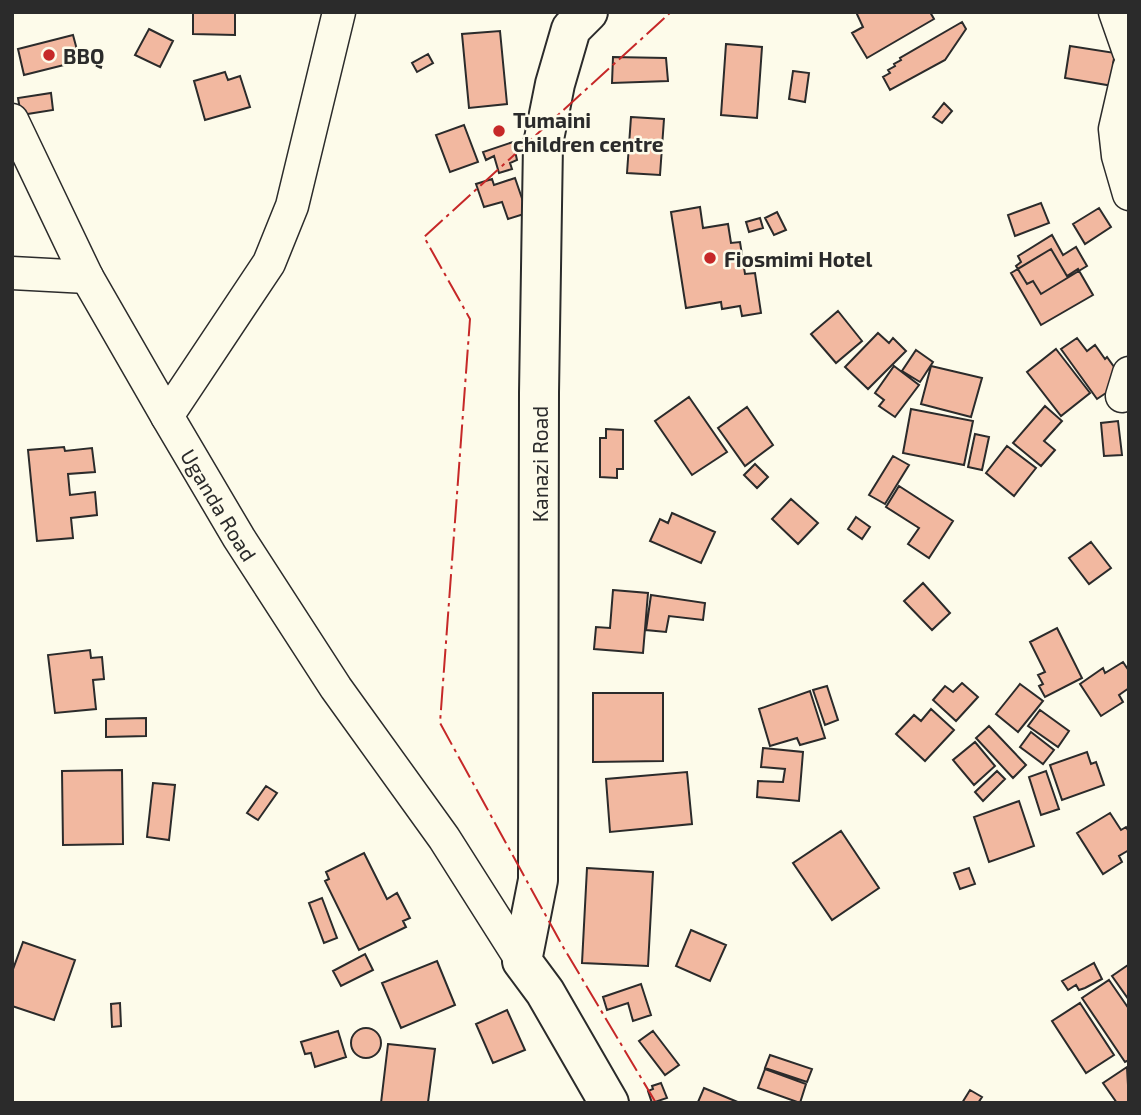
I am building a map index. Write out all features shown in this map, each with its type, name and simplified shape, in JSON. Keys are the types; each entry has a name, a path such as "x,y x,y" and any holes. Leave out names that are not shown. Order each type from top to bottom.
{"main road":[{"name":"Kanazi Road","path":"522,961 538,880 538,393 543,144 555,84 571,29 588,12"},
{"name":"Uganda Road","path":"522,961 545,992 609,1103"}],"street":[{"path":"167,415 269,263 292,206 339,12"},
{"path":"1115,12 1129,52"},
{"path":"1129,68 1115,129 1118,156 1129,194"},
{"name":"Uganda Road","path":"12,120 87,276 246,550 336,688 444,838 522,961"},
{"path":"12,273 87,276"}],"building":[{"path":"193,12 235,12 235,35 193,34"},
{"path":"856,12 930,12 934,19 867,58 852,33 863,27"},
{"path":"962,22 966,29 945,60 890,90 883,77 890,73 888,70 901,60 900,58"},
{"path":"149,29 173,41 160,67 135,55"},
{"path":"500,31 507,104 469,108 462,34"},
{"name":"BBQ","path":"73,35 80,61 24,75 18,49"},
{"path":"726,44 762,47 757,118 721,115"},
{"path":"1070,46 1115,53 1113,64 1117,65 1113,86 1065,78"},
{"path":"428,54 433,63 417,72 412,63"},
{"path":"613,57 666,58 668,81 612,83"},
{"path":"793,71 809,73 805,102 789,99"},
{"path":"225,72 228,80 240,76 250,107 205,120 194,81"},
{"path":"51,93 53,110 21,115 18,98"},
{"path":"944,103 952,111 942,123 933,117"},
{"path":"631,117 664,119 660,175 627,173"},
{"path":"464,125 478,162 450,172 436,135"},
{"path":"513,142 517,160 510,163 512,169 499,173 494,156 486,160 483,152"},
{"path":"515,178 527,213 508,219 502,202 484,207 476,184 492,179 494,185"},
{"path":"1041,203 1049,223 1015,236 1008,215"},
{"name":"Fiosmimi Hotel","path":"700,207 703,228 728,224 731,243 740,242 745,274 755,273 761,313 742,316 740,306 722,309 721,302 686,308 671,212"},
{"path":"1099,208 1111,227 1085,244 1073,224"},
{"path":"777,212 786,230 774,235 765,218"},
{"path":"760,218 763,228 749,232 746,222"},
{"path":"1052,235 1063,255 1076,247 1087,266 1041,294 1033,281 1027,284 1016,266 1021,262 1018,256"},
{"path":"1051,249 1067,276 1078,269 1093,295 1041,325 1011,273"},
{"path":"838,311 862,341 836,363 811,334"},
{"path":"878,333 889,343 893,338 906,351 868,389 845,367"},
{"path":"1077,338 1087,351 1095,345 1124,381 1097,399 1061,349"},
{"path":"1056,349 1090,393 1061,416 1027,372"},
{"path":"916,350 933,362 920,382 902,371"},
{"path":"894,366 919,385 895,417 879,406 884,400 875,393"},
{"path":"931,366 982,378 971,417 921,404"},
{"path":"689,397 727,452 692,475 655,421"},
{"path":"1045,406 1062,421 1044,441 1055,450 1041,466 1013,443"},
{"path":"747,407 773,445 745,466 718,428"},
{"path":"911,409 973,421 964,465 903,453"},
{"path":"1118,421 1122,455 1104,456 1101,423"},
{"path":"606,429 623,430 623,469 617,469 617,478 600,477 600,438 606,438"},
{"path":"975,434 989,437 982,470 968,467"},
{"path":"1007,446 1036,468 1014,496 986,473"},
{"path":"64,447 65,451 92,448 95,472 68,474 70,495 95,492 97,515 71,518 73,538 37,541 28,450"},
{"path":"893,456 909,465 885,504 869,495"},
{"path":"755,464 768,477 757,488 744,475"},
{"path":"899,486 953,521 929,558 908,544 919,528 886,507"},
{"path":"791,499 818,523 798,544 772,519"},
{"path":"672,513 715,532 701,563 650,541 660,519 668,523"},
{"path":"856,517 870,527 862,539 848,529"},
{"path":"1091,542 1111,568 1089,584 1069,558"},
{"path":"923,583 950,613 932,630 904,601"},
{"path":"613,590 648,593 643,653 594,649 596,627 610,628"},
{"path":"651,595 705,603 703,620 669,616 666,632 646,630"},
{"path":"1057,628 1082,678 1045,697 1039,686 1043,684 1038,675 1045,672 1030,642"},
{"path":"90,650 91,658 102,657 104,679 93,680 96,709 55,713 48,655"},
{"path":"1123,662 1129,671 1129,688 1119,695 1123,702 1101,716 1080,684 1103,668 1105,673"},
{"path":"962,683 978,697 956,721 933,700 945,686 953,692"},
{"path":"1020,684 1043,701 1018,732 996,714"},
{"path":"827,686 838,720 825,725 813,690"},
{"path":"810,691 825,738 800,745 797,738 770,746 759,709"},
{"path":"593,693 663,693 663,761 593,762"},
{"path":"931,709 954,730 925,761 896,734 914,715 921,721"},
{"path":"1040,710 1069,731 1058,747 1028,726"},
{"path":"146,718 146,736 106,737 106,719"},
{"path":"989,726 1026,765 1013,778 976,738"},
{"path":"1031,732 1054,750 1043,764 1020,747"},
{"path":"975,742 995,766 974,785 953,760"},
{"path":"763,748 803,752 799,801 757,797 758,781 783,782 785,769 761,767"},
{"path":"1087,752 1091,764 1096,762 1104,785 1062,800 1050,765"},
{"path":"122,770 123,844 63,845 62,771"},
{"path":"997,771 1005,779 983,801 975,792"},
{"path":"1046,771 1059,809 1041,815 1029,777"},
{"path":"687,772 692,824 610,832 606,779"},
{"path":"153,783 175,785 169,840 147,837"},
{"path":"266,786 277,793 258,820 247,813"},
{"path":"1019,801 1034,846 989,862 974,817"},
{"path":"1110,813 1121,830 1126,827 1129,832 1129,850 1119,856 1122,862 1103,874 1077,833"},
{"path":"841,831 879,888 832,920 793,863"},
{"path":"364,853 387,899 397,893 410,918 403,921 406,927 359,950 325,881 329,879 326,872"},
{"path":"587,868 653,872 648,966 582,963"},
{"path":"969,868 975,884 960,889 954,873"},
{"path":"322,898 337,938 324,943 309,903"},
{"path":"691,930 726,945 710,981 676,966"},
{"path":"23,942 75,960 54,1020 12,1006 12,972"},
{"path":"365,954 373,970 341,986 333,971"},
{"path":"437,961 455,1005 401,1028 382,983"},
{"path":"1094,963 1102,979 1079,990 1076,985 1068,990 1062,981"},
{"path":"1129,966 1129,1000 1112,976"},
{"path":"1109,980 1129,1009 1129,1060 1125,1062 1082,998"},
{"path":"641,984 651,1015 633,1021 628,1003 607,1010 603,997"},
{"path":"120,1003 121,1026 112,1027 111,1004"},
{"path":"1080,1003 1114,1055 1086,1073 1052,1021"},
{"path":"507,1010 525,1050 493,1063 476,1024"},
{"path":"366,1028 372,1029 380,1037 380,1049 372,1057 366,1058 360,1057 352,1049 351,1043 352,1037 360,1029"},
{"path":"338,1031 346,1057 315,1067 311,1053 305,1054 301,1042"},
{"path":"653,1031 679,1065 665,1075 639,1041"},
{"path":"388,1044 435,1049 428,1102 437,1103 381,1103"},
{"path":"770,1055 812,1069 807,1082 765,1068"},
{"path":"1127,1067 1129,1103 1117,1103 1103,1083"},
{"path":"765,1069 806,1084 800,1103 758,1088"},
{"path":"661,1083 667,1098 652,1103 648,1091 653,1089 652,1086"},
{"path":"704,1088 740,1103 698,1102"},
{"path":"970,1090 982,1097 978,1103 962,1103"}],"power":[{"path":"656,1103 562,945 440,723 470,319 424,237 671,12"}],"place":[{"name":"BBQ","path":"49,55"},
{"name":"Tumaini children centre","path":"499,131"},
{"name":"Fiosmimi Hotel","path":"710,258"}]}
